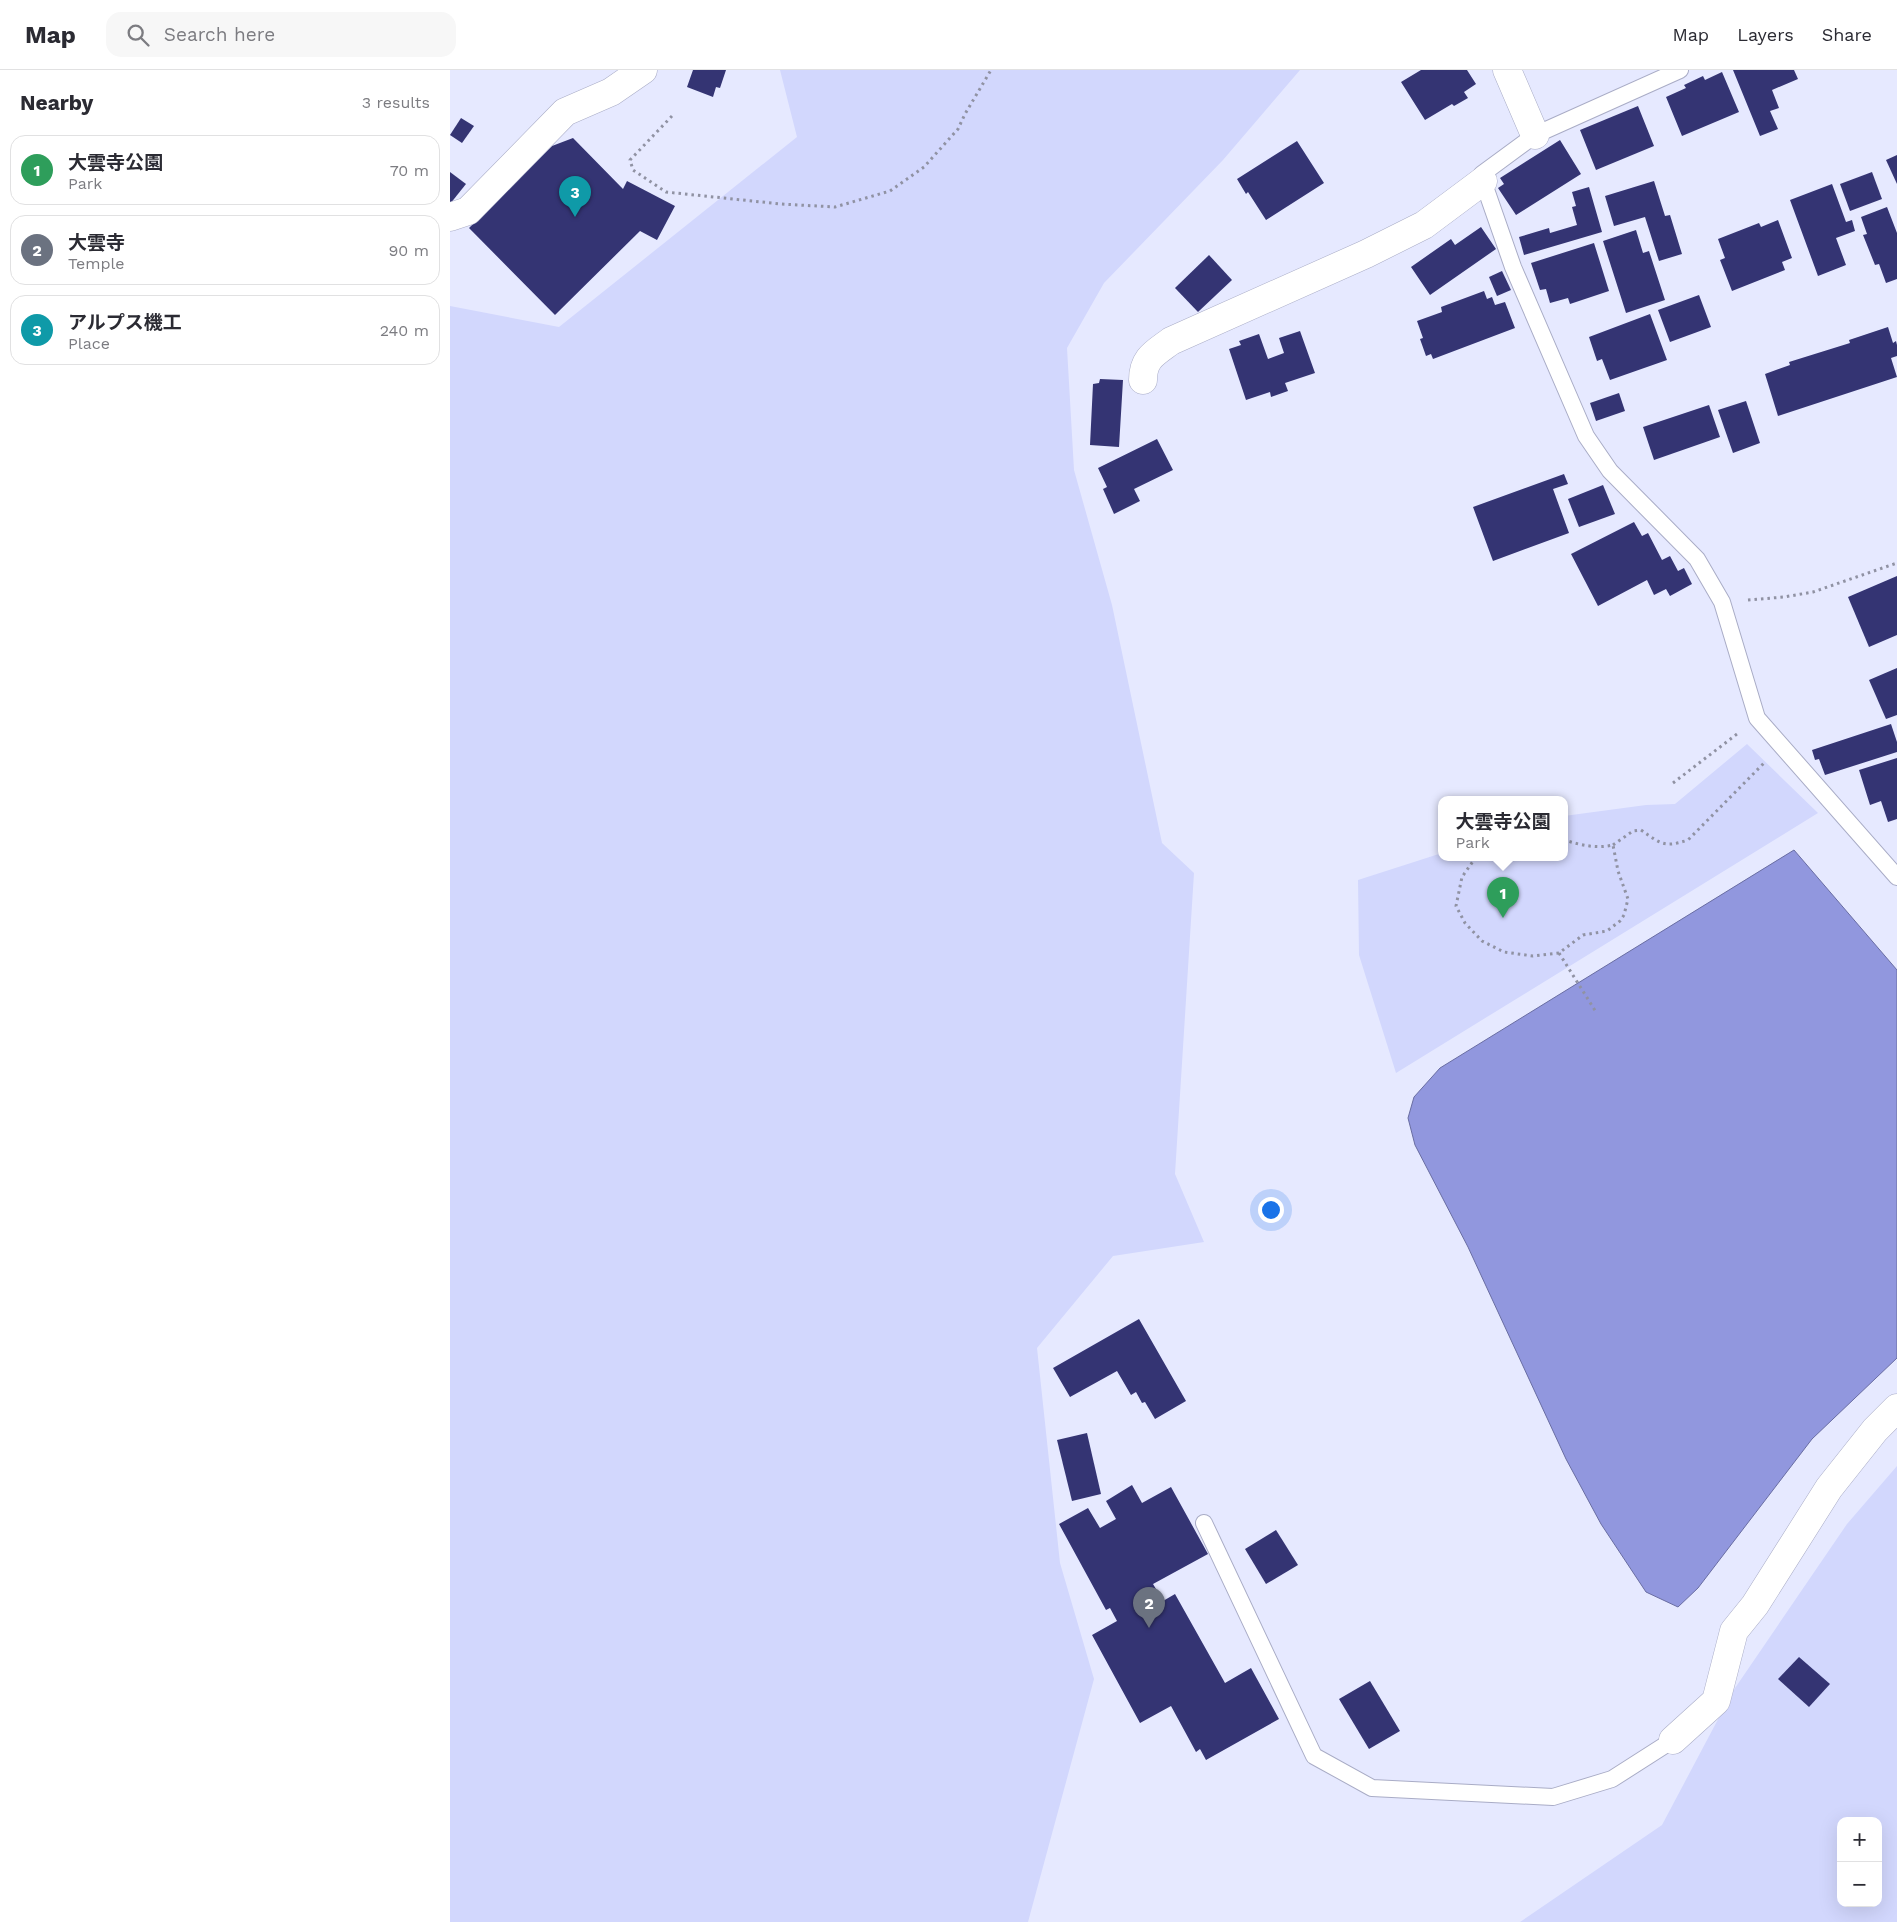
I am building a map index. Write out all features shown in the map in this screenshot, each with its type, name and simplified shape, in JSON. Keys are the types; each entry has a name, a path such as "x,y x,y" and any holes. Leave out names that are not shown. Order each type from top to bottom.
{"street":[{"path":"450,217 468,211 565,112 611,92 643,70"},
{"path":"1507,70 1536,135"},
{"path":"1143,380 1143,369 1151,356 1172,342 1366,254 1424,224 1484,181"},
{"path":"1673,1740 1716,1701 1734,1631 1756,1605 1829,1488 1875,1430 1897,1408"}],"lane":[{"path":"1680,70 1536,135 1482,174 1513,267 1586,436 1610,471 1697,559 1722,602 1757,718 1780,747 1897,877"},
{"path":"1204,1523 1314,1756 1372,1788 1553,1797 1612,1779 1673,1740"}],"path":[{"path":"672,116 630,160 633,170 666,192 781,204 835,207 890,191 924,167 958,129 991,70"},
{"path":"1722,602 1784,598 1813,592 1897,563"},
{"path":"1673,783 1757,718"},
{"path":"1568,841 1582,846 1600,848 1613,845 1633,831 1640,830 1658,842 1673,845 1688,840 1780,747"},
{"path":"1473,861 1462,877 1456,906 1465,923 1482,941 1504,952 1533,956 1559,953 1584,935 1607,931 1620,921 1624,915 1628,899 1618,871 1613,845"},
{"path":"1559,953 1596,1012"}],"shaded area":[{"path":"780,70 1300,70 1223,160 1104,283 1067,348 1074,470 1112,605 1162,843 1194,873 1175,1174 1204,1242 1113,1256 1037,1348 1060,1563 1094,1679 1028,1922 450,1922 450,306 559,327 797,137"},
{"path":"1747,744 1818,813 1396,1073 1359,955 1358,880 1438,854 1438,861 1568,861 1568,815 1646,805 1675,804"},
{"path":"1897,1466 1897,1922 1520,1922 1662,1825 1733,1691 1847,1524"}],"water":[{"path":"1794,850 1897,970 1897,1358 1812,1439 1698,1588 1678,1607 1646,1592 1601,1524 1566,1459 1468,1247 1415,1145 1408,1118 1414,1097 1440,1068"}],"building":[{"path":"693,70 726,70 720,88 716,87 713,97 687,87"},
{"path":"1421,70 1467,70 1476,84 1464,92 1468,98 1454,106 1452,104 1425,120 1401,82"},
{"path":"1733,70 1794,70 1798,79 1772,90 1779,108 1770,111 1778,129 1760,136"},
{"path":"1722,72 1739,112 1682,136 1666,97 1686,88 1684,85 1703,76 1705,80"},
{"path":"1638,106 1654,146 1596,170 1580,130"},
{"path":"461,118 474,126 462,143 450,135"},
{"path":"573,138 623,189 627,181 675,206 657,240 640,231 555,315 469,228 552,146"},
{"path":"1560,140 1581,174 1516,215 1498,188 1504,184 1500,178"},
{"path":"1297,141 1324,183 1266,220 1237,179"},
{"path":"1897,155 1897,184 1886,160"},
{"path":"450,172 466,184 450,204"},
{"path":"1872,172 1882,199 1850,211 1840,184"},
{"path":"1654,181 1665,216 1670,215 1682,254 1659,261 1645,217 1614,226 1605,196"},
{"path":"1832,184 1846,222 1852,220 1855,231 1836,238 1846,265 1818,276 1790,200"},
{"path":"1589,187 1602,232 1524,255 1519,237 1549,228 1550,233 1577,225 1572,207 1576,206 1572,192"},
{"path":"1887,207 1897,233 1897,279 1886,283 1879,264 1875,265 1863,235 1867,234 1861,217"},
{"path":"1778,220 1792,258 1782,262 1785,270 1732,291 1720,260 1725,258 1718,239 1759,223 1761,227"},
{"path":"1481,227 1496,249 1430,295 1411,267 1451,239 1455,245"},
{"path":"1636,230 1643,253 1649,251 1665,300 1626,313 1603,241"},
{"path":"1594,243 1609,291 1570,304 1568,298 1550,303 1546,289 1540,290 1531,263"},
{"path":"1209,255 1232,280 1198,312 1175,288"},
{"path":"1502,271 1511,290 1497,296 1489,277"},
{"path":"1484,291 1487,299 1492,297 1495,305 1505,302 1515,328 1433,359 1431,354 1426,356 1420,339 1423,338 1417,321 1442,312 1441,307"},
{"path":"1699,295 1711,327 1670,342 1658,310"},
{"path":"1650,314 1667,360 1610,380 1602,359 1597,361 1589,337"},
{"path":"1888,327 1893,343 1896,341 1897,345 1897,356 1891,358 1897,377 1778,416 1765,374 1790,365 1789,362 1850,343 1849,340"},
{"path":"1300,331 1315,373 1285,383 1288,391 1271,397 1270,392 1246,400 1229,349 1241,345 1239,341 1259,334 1268,359 1284,353 1279,338"},
{"path":"1100,379 1123,380 1119,447 1090,445 1093,384 1099,383"},
{"path":"1619,393 1625,411 1596,421 1590,403"},
{"path":"1746,401 1760,443 1733,453 1718,410"},
{"path":"1709,405 1720,437 1654,460 1643,427"},
{"path":"1157,439 1173,470 1134,489 1140,501 1114,514 1103,489 1107,487 1098,468"},
{"path":"1564,474 1568,484 1553,489 1569,533 1493,561 1473,507"},
{"path":"1603,485 1615,514 1579,527 1568,499"},
{"path":"1634,522 1642,536 1648,533 1662,560 1670,556 1678,571 1684,568 1692,584 1670,596 1666,589 1654,595 1647,580 1598,606 1571,554"},
{"path":"1897,576 1897,635 1869,647 1848,597"},
{"path":"1897,668 1897,715 1886,719 1869,680"},
{"path":"1891,724 1897,742 1897,752 1825,775 1819,759 1815,760 1812,750"},
{"path":"1897,758 1897,819 1888,822 1881,801 1870,805 1859,770"},
{"path":"1139,1319 1186,1401 1155,1419 1145,1402 1142,1403 1136,1392 1131,1395 1117,1371 1070,1397 1053,1368"},
{"path":"1087,1433 1101,1494 1072,1501 1057,1440"},
{"path":"1132,1485 1142,1503 1171,1487 1208,1554 1153,1584 1163,1601 1175,1594 1225,1683 1251,1668 1279,1719 1206,1760 1200,1749 1196,1752 1171,1706 1140,1723 1092,1635 1117,1621 1110,1608 1106,1610 1059,1524 1088,1508 1100,1528 1116,1519 1106,1501"},
{"path":"1276,1530 1298,1565 1266,1584 1245,1549"},
{"path":"1799,1657 1830,1684 1809,1707 1778,1679"},
{"path":"1370,1681 1400,1731 1369,1749 1339,1699"}],"place":[{"name":"アルプス機工","path":"575,217"},
{"name":"大雲寺公園","path":"1503,918"},
{"name":"大雲寺","path":"1149,1628"}]}
